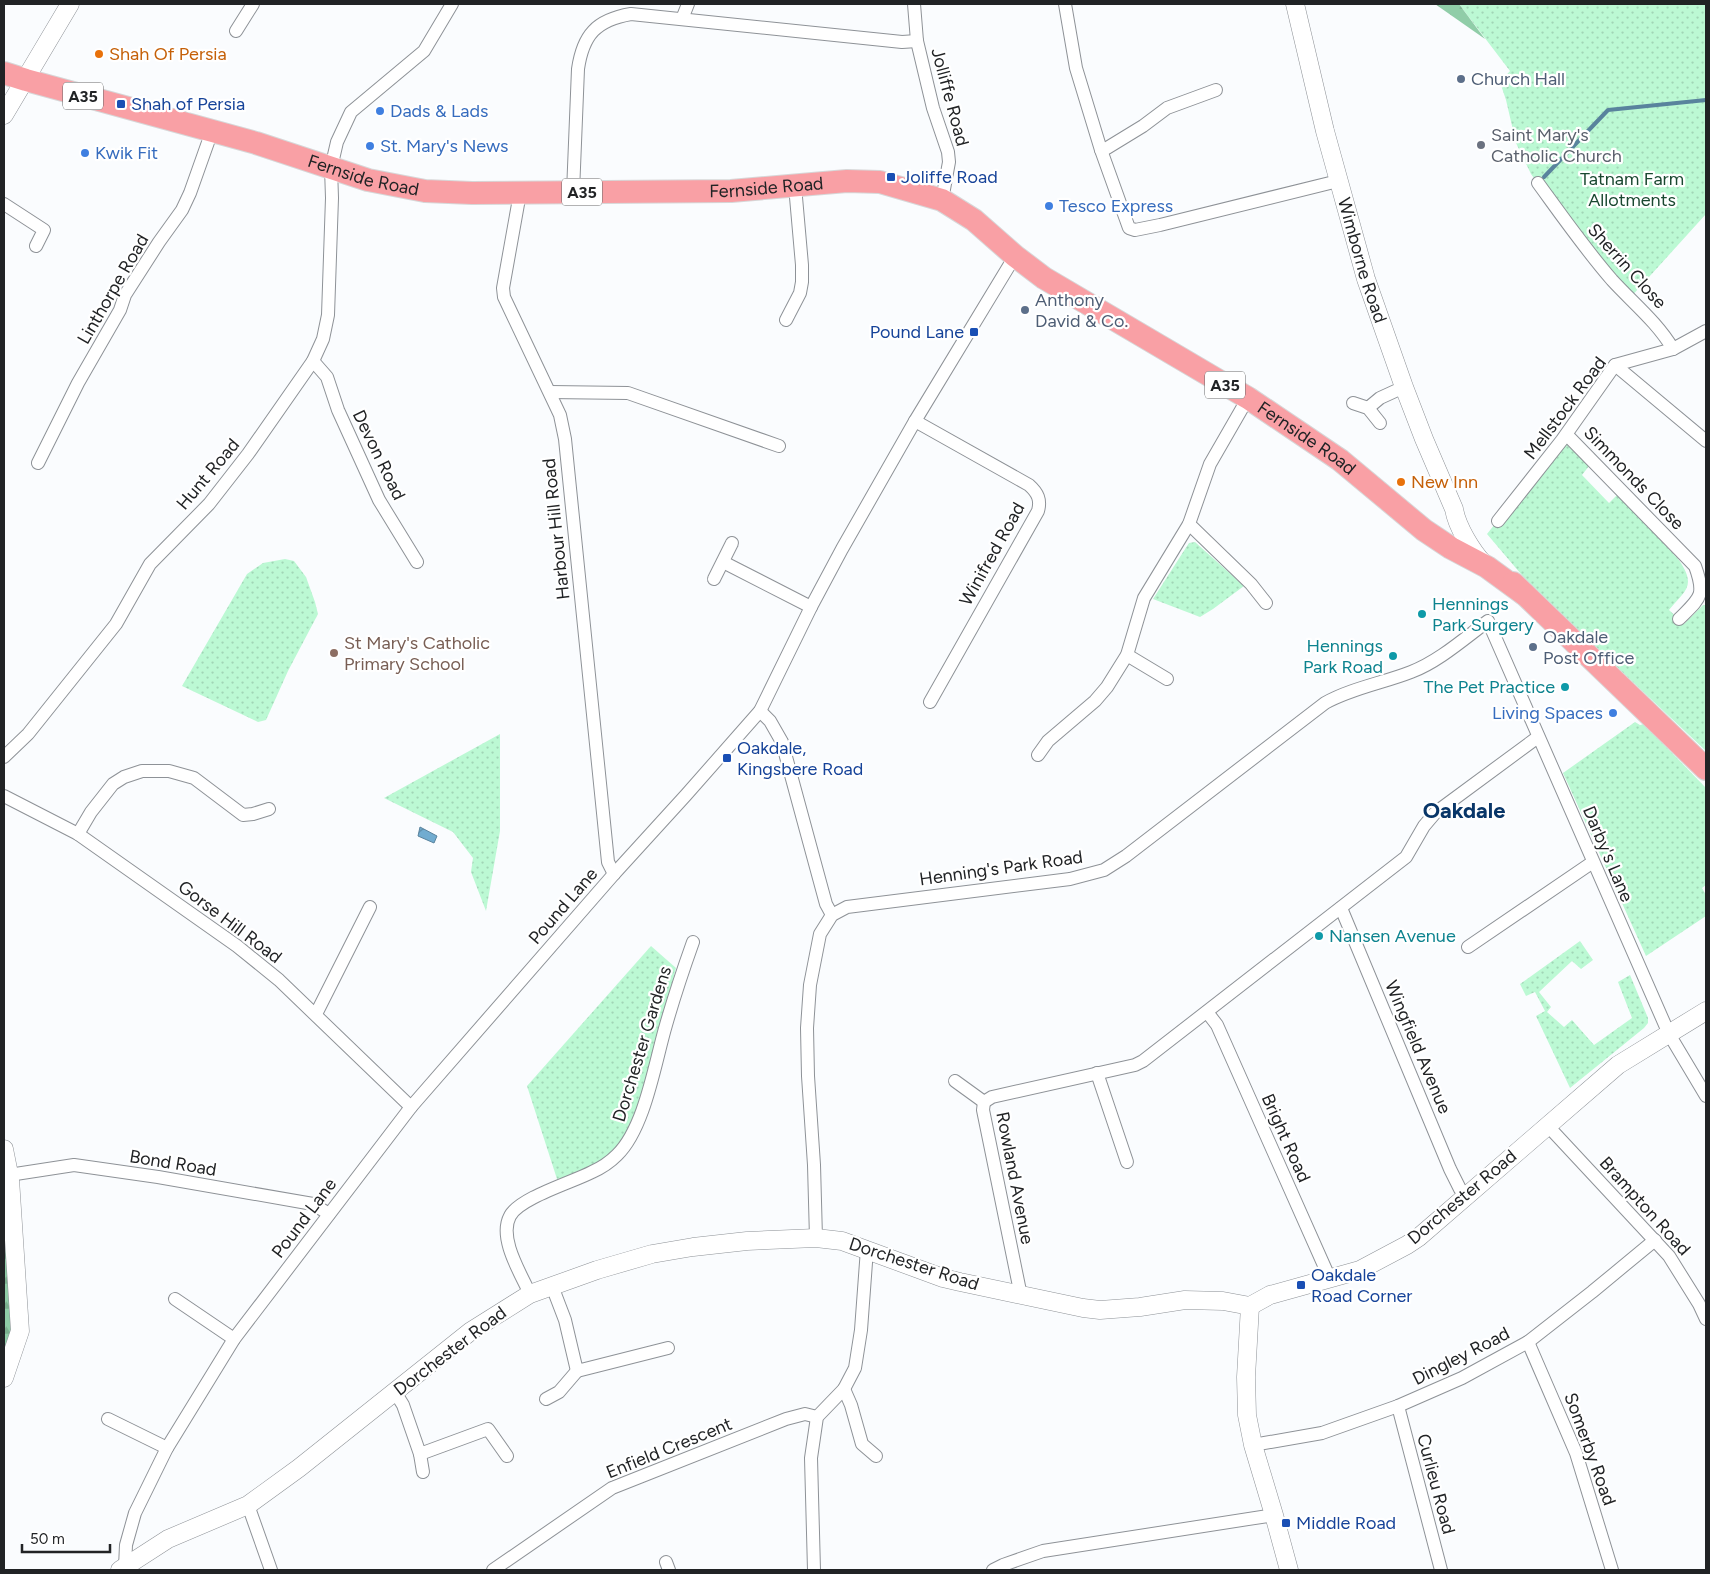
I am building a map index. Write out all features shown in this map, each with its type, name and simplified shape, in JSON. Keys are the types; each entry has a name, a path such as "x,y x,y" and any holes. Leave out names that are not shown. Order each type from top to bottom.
{"highway":[{"name":"Fernside Road","path":"4,73 256,142 368,180 425,191 472,194 731,191 847,181 880,182 942,200 974,220 1015,256 1044,278 1248,398 1340,460 1395,507 1436,538 1481,559"},
{"name":"Wimborne Road","path":"1481,559 1524,594 1577,643 1706,769"}],"street":[{"path":"4,115 70,4"},
{"path":"236,31 252,4"},
{"name":"Hunt Road","path":"4,757 28,734 116,624 150,564 208,504 262,434 314,361 323,339 328,315 332,198 331,168 337,142 351,112 424,51 452,4"},
{"path":"682,19 688,4"},
{"name":"Jolliffe Road","path":"914,4 917,41 933,108 948,152 949,162 942,200"},
{"path":"1065,4 1076,68 1101,150 1129,228 1135,230 1338,182"},
{"name":"Wimborne Road","path":"1295,4 1338,182 1366,279 1404,387 1455,515 1481,559"},
{"path":"573,192 578,69 581,51 589,35 601,23 615,17 631,14 892,41 917,41"},
{"path":"1101,150 1143,126 1167,108 1216,90"},
{"name":"Linthorpe Road","path":"38,463 78,383 120,310 125,295 182,210 190,193 212,130"},
{"name":"Sherrin Close","path":"1538,183 1576,236 1613,281 1665,335 1673,348"},
{"path":"786,320 800,293 802,282 795,186"},
{"name":"Harbour Hill Road","path":"520,193 503,288 504,297 560,415 565,439 608,862 614,874"},
{"path":"4,204 44,230 36,246"},
{"name":"Pound Lane","path":"122,1569 126,1545 136,1513 167,1448 234,1339 411,1107 614,874 760,711 811,608 915,421 1015,256"},
{"name":"Mellstock Road","path":"1498,521 1567,435 1615,365 1673,348 1706,331"},
{"name":"Devon Road","path":"314,361 327,376 338,410 379,500 417,562"},
{"path":"1615,365 1706,441"},
{"path":"1368,408 1380,398 1404,387"},
{"path":"550,392 628,393 779,446"},
{"path":"1038,755 1048,741 1095,701 1107,687 1127,655 1144,598 1189,524 1210,464 1248,398"},
{"path":"1353,403 1368,408 1380,423"},
{"name":"Winifred Road","path":"915,421 1029,485 1037,494 1039,505 1038,511 930,702"},
{"name":"Simmonds Close","path":"1567,435 1695,566 1702,584 1699,599 1679,619"},
{"path":"1189,524 1251,584 1266,603"},
{"path":"714,579 732,543"},
{"path":"722,562 811,608"},
{"name":"Darby's Lane","path":"1488,621 1669,1034 1706,1096"},
{"name":"Henning's Park Road","path":"832,915 847,907 1070,880 1104,870 1126,856 1325,703 1342,694 1411,672 1426,665 1488,621"},
{"path":"1127,655 1167,679"},
{"path":"760,711 770,721 782,742 826,904 832,915 820,934 810,985 807,1028 816,1238"},
{"path":"984,1102 992,1097 1135,1065 1143,1061 1406,857 1424,826 1435,813 1538,737"},
{"path":"78,834 101,798 114,784 124,777 142,771 158,770 178,778 194,778 243,815 269,809"},
{"name":"Gorse Hill Road","path":"4,796 78,834 236,946 279,980 316,1014 411,1107"},
{"path":"1468,947 1593,862"},
{"path":"316,1014 370,906"},
{"name":"Wingfield Avenue","path":"1341,908 1450,1169 1460,1190 1467,1196"},
{"name":"Dorchester Gardens","path":"530,1294 508,1243 507,1224 510,1215 525,1202 594,1172 618,1154 633,1133 644,1105 680,979 693,942"},
{"name":"Dorchester Road","path":"122,1569 168,1539 248,1505 300,1468 471,1331 530,1294 597,1270 652,1254 746,1241 816,1238 842,1240 943,1278 1021,1296 1100,1310 1140,1307 1185,1300 1223,1300 1250,1306 1270,1295 1360,1270 1419,1237 1547,1124 1618,1065 1706,1011"},
{"name":"Bright Road","path":"1207,1012 1217,1025 1330,1279"},
{"path":"1097,1073 1127,1162"},
{"name":"Rowland Avenue","path":"955,1081 984,1102 983,1110 1021,1296"},
{"name":"Brampton Road","path":"1547,1124 1669,1256 1706,1319"},
{"path":"4,1149 9,1175 20,1331 4,1378"},
{"name":"Bond Road","path":"9,1175 74,1165 158,1177 313,1204 329,1214"},
{"name":"Dingley Road","path":"1253,1445 1322,1433 1398,1406 1462,1378 1528,1342 1655,1240"},
{"path":"814,1570 811,1458 817,1417 844,1389 855,1368 861,1330 867,1249"},
{"path":"552,1286 565,1320 577,1371"},
{"path":"175,1299 234,1339"},
{"path":"1250,1306 1246,1378 1247,1416 1253,1445 1288,1570"},
{"name":"Somerby Road","path":"1528,1342 1576,1453 1612,1570"},
{"path":"546,1399 559,1392 577,1371 668,1348"},
{"path":"844,1389 851,1405 862,1444 876,1456"},
{"path":"395,1392 403,1405 420,1454 423,1472"},
{"name":"Curlieu Road","path":"1398,1406 1441,1570"},
{"name":"Enfield Crescent","path":"493,1570 612,1488 786,1419 805,1414 817,1417"},
{"path":"108,1419 167,1448"},
{"path":"420,1454 488,1429 507,1456"},
{"path":"248,1505 272,1570"},
{"path":"993,1570 1043,1550 1274,1515"}],"green space":[{"path":"1435,4 1459,4 1485,39"},
{"name":"Tatnam Farm Allotments","path":"1459,4 1706,4 1706,214 1630,298 1576,236 1531,174 1516,143 1500,82 1510,71"},
{"path":"1562,440 1589,466 1582,475 1609,503 1618,494 1679,560 1687,576 1687,588 1669,610 1684,624 1703,605 1706,605 1706,751 1532,587 1487,534"},
{"path":"1195,542 1244,586 1200,617 1153,599 1189,543"},
{"path":"285,559 294,561 306,577 318,614 288,671 266,720 258,722 182,686 247,574 263,563"},
{"path":"1635,722 1640,725 1644,724 1706,788 1706,885 1702,888 1706,895 1706,916 1646,956 1563,773"},
{"path":"500,734 500,831 486,911 471,872 473,858 453,832 384,798"},
{"path":"1580,941 1593,960 1581,969 1572,961 1539,992 1551,1007 1547,1012 1564,1027 1572,1020 1594,1045 1632,1018 1618,982 1630,975 1648,1018 1648,1023 1570,1088 1536,1016 1545,1011 1535,992 1526,996 1520,984"},
{"path":"651,946 676,968 637,1113 622,1140 613,1151 590,1168 557,1179 527,1086"},
{"path":"4,1193 12,1330 4,1353"}],"water":[{"path":"420,827 437,836 434,843 418,836"}],"waterway":[{"path":"1544,177 1608,110 1706,100"}],"place":[{"name":"Shah Of Persia","path":"99,54"},
{"name":"Church Hall","path":"1461,79"},
{"name":"Shah of Persia","path":"121,104"},
{"name":"Dads & Lads","path":"380,111"},
{"name":"Saint Mary's Catholic Church","path":"1481,145"},
{"name":"St. Mary's News","path":"370,146"},
{"name":"Kwik Fit","path":"85,153"},
{"name":"Joliffe Road","path":"891,177"},
{"name":"Tesco Express","path":"1049,206"},
{"name":"Anthony David & Co.","path":"1025,310"},
{"name":"Pound Lane","path":"974,332"},
{"name":"New Inn","path":"1401,482"},
{"name":"Hennings Park Surgery","path":"1422,614"},
{"name":"Oakdale Post Office","path":"1533,647"},
{"name":"St Mary's Catholic Primary School","path":"334,653"},
{"name":"Hennings Park Road","path":"1393,656"},
{"name":"The Pet Practice","path":"1565,687"},
{"name":"Living Spaces","path":"1613,713"},
{"name":"Oakdale, Kingsbere Road","path":"727,758"},
{"name":"Nansen Avenue","path":"1319,936"},
{"name":"Oakdale Road Corner","path":"1301,1285"},
{"name":"Middle Road","path":"1286,1523"}],"district":[{"name":"Oakdale","path":"1464,810"}]}
